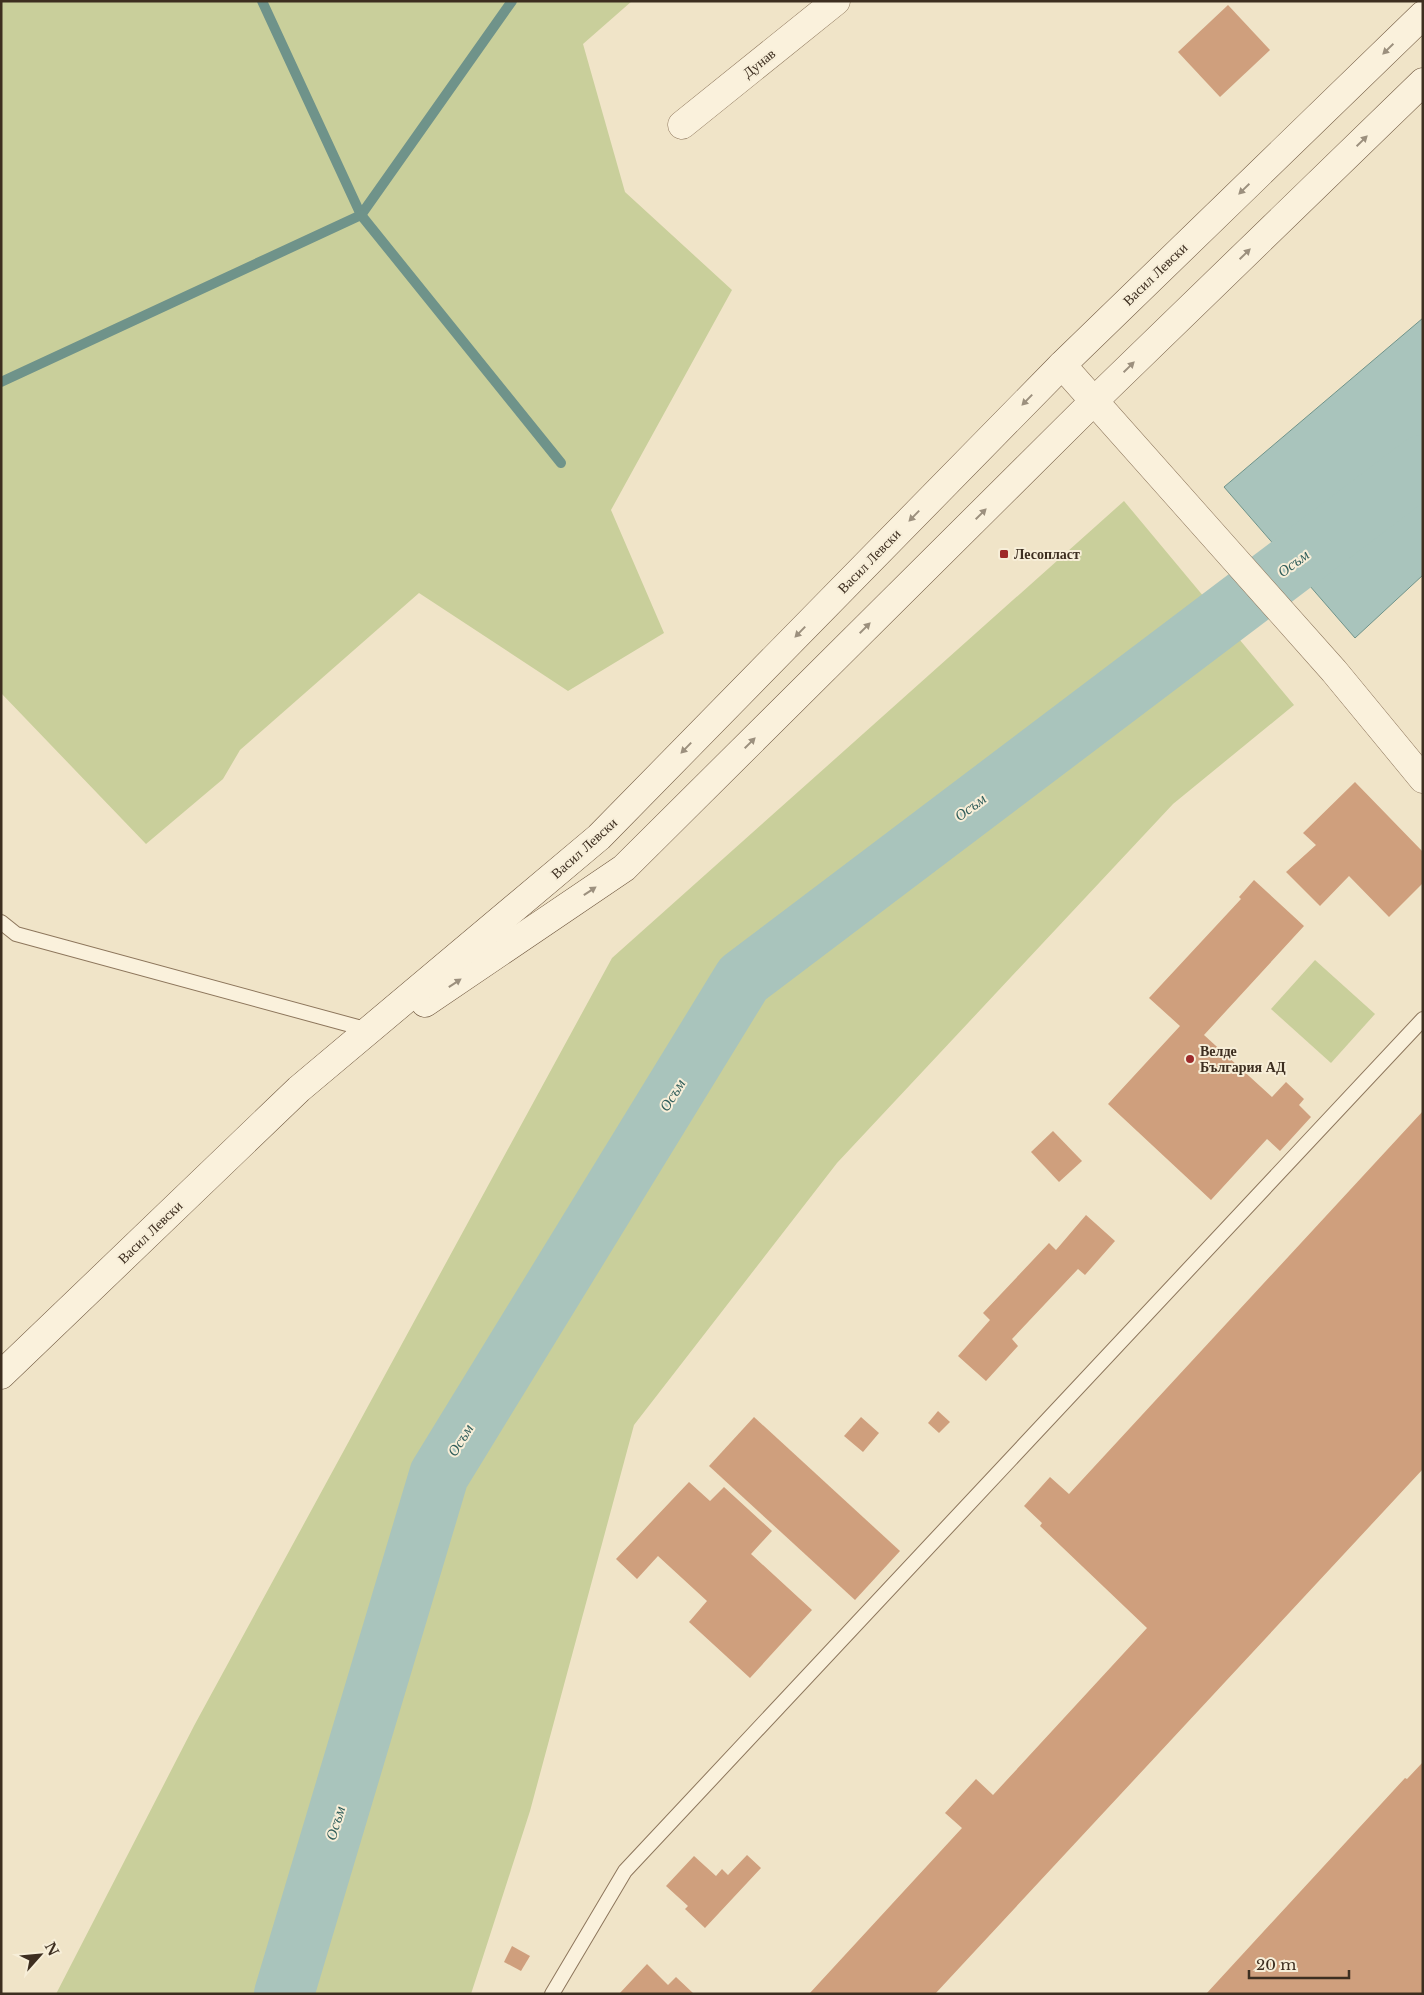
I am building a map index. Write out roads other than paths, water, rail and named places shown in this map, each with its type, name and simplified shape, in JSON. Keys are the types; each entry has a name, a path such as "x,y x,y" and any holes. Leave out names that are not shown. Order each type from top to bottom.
{"main road":[{"name":"Дунав","path":"682,125 836,1"},
{"name":"Васил Левски","path":"1,1375 299,1089 599,837 1062,365 1423,15"},
{"name":"Васил Левски","path":"299,1089 624,868 1094,401 1423,82"},
{"path":"1062,365 1334,671 1423,779"}],"lane":[{"path":"1,922 16,934 369,1030"},
{"path":"552,1994 625,1871 1423,1019"}],"water":[{"path":"1423,318 1423,575 1355,638 1224,487"}],"waterway":[{"path":"262,1 361,215 512,1"},
{"path":"1,382 361,215 561,463"},
{"name":"Осъм","path":"284,1994 439,1475 743,979 1423,465"}],"place":[{"name":"Лесопласт","path":"1004,554"},
{"name":"Велде България АД","path":"1190,1059"}]}
